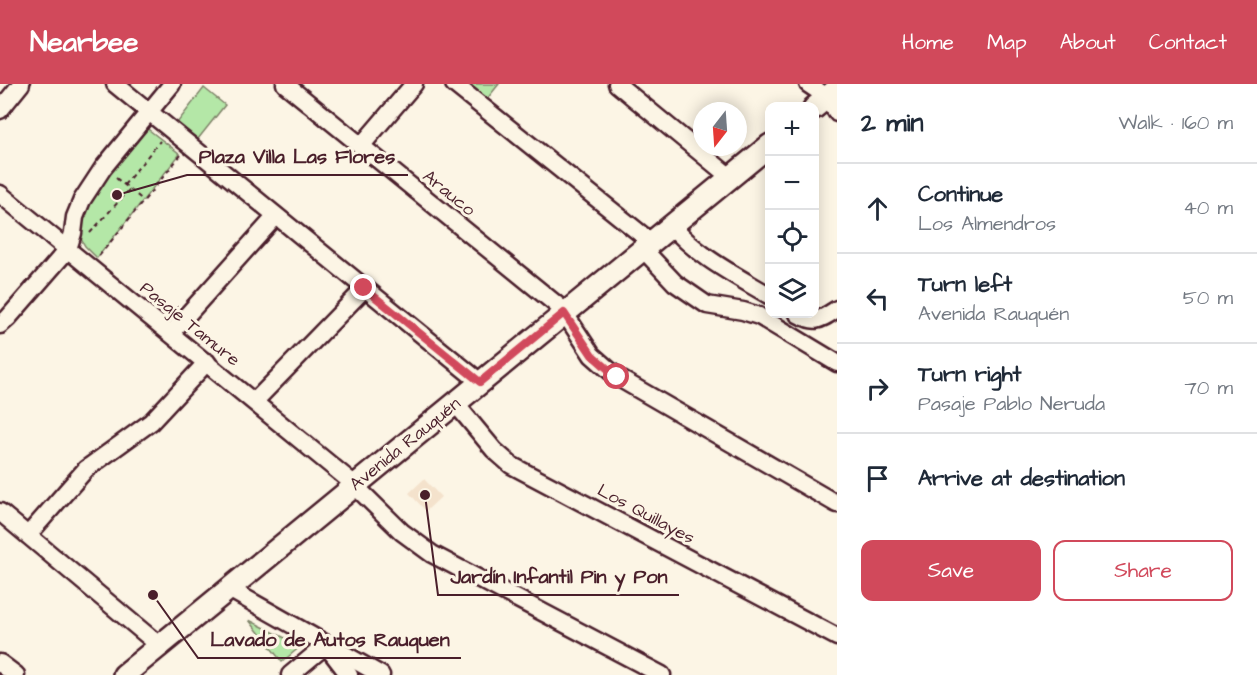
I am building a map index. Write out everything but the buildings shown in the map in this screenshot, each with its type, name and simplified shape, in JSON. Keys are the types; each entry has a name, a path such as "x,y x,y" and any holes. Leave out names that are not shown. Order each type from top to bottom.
{"main road":[{"name":"Avenida Rauquén","path":"124,675 455,403 563,311 765,149"}],"street":[{"path":"0,110 21,84"},
{"path":"115,84 480,382"},
{"path":"0,325 68,249 75,217 82,200 103,168 172,84"},
{"name":"Arauco","path":"285,84 563,311 592,355 617,377 837,504"},
{"path":"362,146 414,84"},
{"path":"454,84 647,245 675,283 707,305 759,316 837,363"},
{"path":"617,84 730,177"},
{"path":"808,84 829,102"},
{"name":"Pasaje Tamure","path":"0,194 255,401 355,485 402,532 432,554 662,675"},
{"path":"171,333 276,216"},
{"path":"671,225 686,242 708,259 765,293"},
{"path":"255,401 364,288"},
{"path":"805,318 819,321 837,309"},
{"path":"27,535 86,469 151,422 207,362"},
{"name":"Los Quillayes","path":"455,403 494,450 511,465 837,637"},
{"path":"0,512 160,646"},
{"path":"229,589 381,675"},
{"path":"290,675 326,645"},
{"path":"326,645 349,675"},
{"path":"0,663 16,675"}],"path":[{"path":"124,185 169,129"},
{"path":"90,267 189,145"},
{"path":"103,168 144,201"},
{"path":"68,249 95,230 130,189"}],"shaded area":[{"path":"424,479 441,497 426,511 409,493"}],"green space":[{"path":"468,84 499,84 487,99"},
{"path":"204,88 225,105 198,139 177,123"},
{"path":"140,123 180,154 97,258 85,246 76,230 80,207"},
{"path":"249,620 301,646 282,662"}],"place":[{"name":"Plaza Villa Las Flores","path":"117,195"},
{"name":"Jardín Infantil Pin y Pon","path":"425,495"},
{"name":"Lavado de Autos Rauquen","path":"153,595"}],"route":[{"path":"364,288 480,382 564,313 592,355 617,377"}]}
